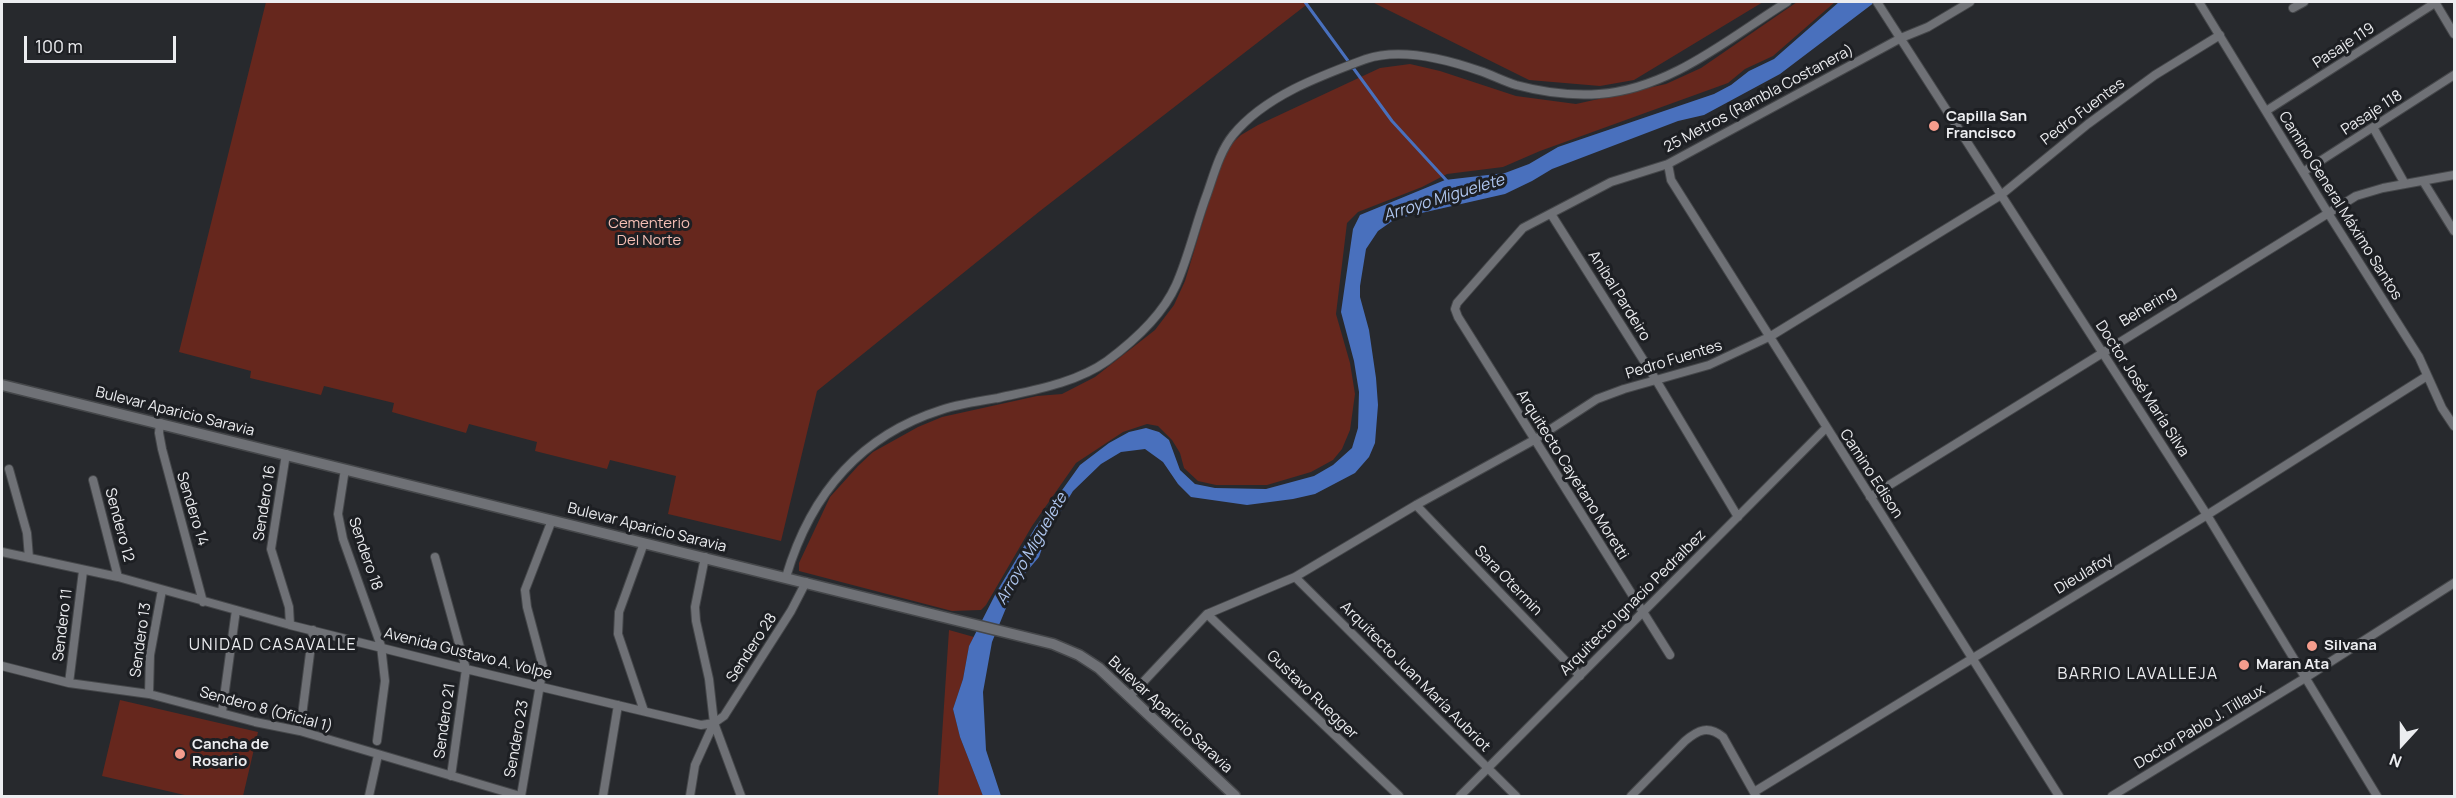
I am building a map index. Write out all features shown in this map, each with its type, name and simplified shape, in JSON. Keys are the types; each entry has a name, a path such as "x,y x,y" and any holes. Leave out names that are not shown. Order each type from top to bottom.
{"street":[{"path":"786,577 805,526 829,487 846,467 876,440 911,421 943,409 1073,379 1105,362 1139,333 1160,312 1176,285 1208,189 1230,139 1245,122 1275,100 1371,57 1398,55 1436,59 1536,90 1597,94 1618,92 1669,76 1787,2"},
{"name":"Doctor José María Silva","path":"1877,2 2207,515 2378,796"},
{"name":"25 Metros (Rambla Costanera)","path":"1455,309 1513,237 1523,228 1611,182 1668,164 1901,38 1928,27 1970,2"},
{"name":"Camino General Máximo Santos","path":"2199,2 2419,357 2427,376 2452,416 2454,426"},
{"path":"2293,8 2304,2"},
{"path":"2435,2 2454,34"},
{"name":"Pasaje 119","path":"2266,111 2435,2"},
{"name":"Pedro Fuentes","path":"1131,695 1207,614 1295,577 1416,505 1534,440 1598,399 1721,361 1771,336 2001,195 2088,124 2155,75 2220,35"},
{"name":"Pasaje 118","path":"2303,172 2374,129 2454,75"},
{"path":"2374,129 2405,184"},
{"name":"Camino Edison","path":"1668,164 1671,180 2059,796"},
{"name":"Behering","path":"1870,497 2102,351 2356,196 2454,175"},
{"path":"2423,181 2454,231"},
{"name":"Aníbal Pardeiro","path":"1551,214 1656,380 1737,517"},
{"name":"Arquitecto Cayetano Moretti","path":"1455,309 1534,440 1670,655"},
{"name":"Dieulafoy","path":"1755,794 2207,515 2427,376"},
{"name":"Bulevar Aparicio Saravia","path":"2,385 1053,644 1079,655 1099,668 1131,695 1235,796"},
{"name":"Sendero 14","path":"160,423 162,449 203,602"},
{"name":"Arquitecto Ignacio Pedralbez","path":"1460,796 1826,428"},
{"name":"Sendero 16","path":"286,454 271,549 289,607 290,625"},
{"path":"9,469 27,533 29,558"},
{"name":"Sendero 18","path":"345,469 338,514 343,538 381,646 385,681 377,741"},
{"name":"Sendero 12","path":"93,480 118,577"},
{"name":"Sara Otermin","path":"1416,505 1580,676"},
{"name":"Sendero 23","path":"520,796 543,667 527,608 525,590 552,520"},
{"path":"644,543 619,612 618,634 644,711"},
{"name":"Avenida Gustavo A. Volpe","path":"2,552 118,577 203,602 466,669 701,725 714,723"},
{"path":"435,557 466,669"},
{"path":"705,557 695,607 696,621 709,679 714,723 741,796"},
{"name":"Sendero 11","path":"69,683 83,571"},
{"name":"Arquitecto Juan María Aubriot","path":"1295,577 1516,796"},
{"name":"Sendero 28","path":"714,723 724,716 792,611 806,582"},
{"name":"Doctor Pablo J. Tillaux","path":"2112,796 2305,678 2454,583"},
{"name":"Sendero 13","path":"149,694 150,655 162,590"},
{"path":"222,712 236,610"},
{"name":"Gustavo Ruegger","path":"1207,614 1399,796"},
{"path":"300,731 313,630"},
{"name":"Sendero 8 (Oficial 1)","path":"2,666 69,683 149,694 255,722 300,731 520,796"},
{"name":"Sendero 21","path":"451,776 466,669"},
{"path":"603,796 618,705"},
{"path":"690,796 695,765 714,723"},
{"path":"1631,796 1689,737 1701,730 1709,729 1723,738 1755,794"},
{"path":"369,796 378,755"}],"green space":[{"name":"Cementerio Del Norte","path":"266,2 1310,2 1040,211 817,391 781,541 668,514 676,476 610,460 607,469 535,451 537,442 469,424 466,433 392,412 394,403 324,386 321,395 250,378 251,371 179,352"},
{"path":"1372,2 1763,2 1634,80 1600,86 1529,80"},
{"path":"1797,2 1835,2 1773,56 1745,69 1728,83 1540,151 1503,167 1447,174 1422,187 1358,212 1347,223 1336,314 1350,363 1355,394 1350,430 1342,449 1333,460 1311,472 1267,485 1216,485 1198,481 1184,468 1180,453 1172,440 1158,426 1147,424 1123,432 1076,463 1032,526 981,610 952,611 799,571 799,563 830,497 873,452 918,427 942,417 1037,396 1062,394 1095,377 1155,330 1174,305 1185,281 1224,151 1241,135 1258,125 1380,68 1410,64 1440,71 1516,96 1576,104 1666,84 1701,68"},
{"path":"949,630 974,637 969,646 963,679 953,709 960,737 983,796 938,796"},
{"name":"Cancha de Rosario","path":"120,700 258,732 243,796 189,796 102,776"}],"water":[{"name":"Arroyo Miguelete","path":"1839,2 1875,2 1780,74 1704,115 1678,121 1552,169 1505,194 1395,219 1378,231 1366,249 1360,286 1360,297 1369,330 1376,378 1378,405 1375,443 1369,457 1355,473 1315,494 1247,505 1191,497 1178,484 1163,462 1145,449 1121,452 1101,464 1073,491 1047,534 1039,557 1022,577 1011,596 992,642 983,692 986,750 1001,796 983,796 960,737 953,709 963,679 969,646 996,593 1035,528 1080,465 1109,443 1129,432 1146,428 1159,432 1169,440 1180,470 1195,484 1215,488 1266,489 1314,476 1333,465 1352,448 1358,428 1359,392 1354,361 1341,312 1353,229 1360,215 1445,180 1505,173 1529,164 1558,147 1714,94 1731,85 1749,71 1774,59"}],"waterway":[{"name":"Arroyo Miguelete","path":"1305,2 1392,121 1447,181"}],"place":[{"name":"Capilla San Francisco","path":"1934,126"},
{"name":"Silvana","path":"2312,646"},
{"name":"Maran Ata","path":"2244,665"},
{"name":"Cancha de Rosario","path":"180,754"}],"district":[{"name":"UNIDAD CASAVALLE","path":"273,646"},
{"name":"BARRIO LAVALLEJA","path":"2138,675"}]}
